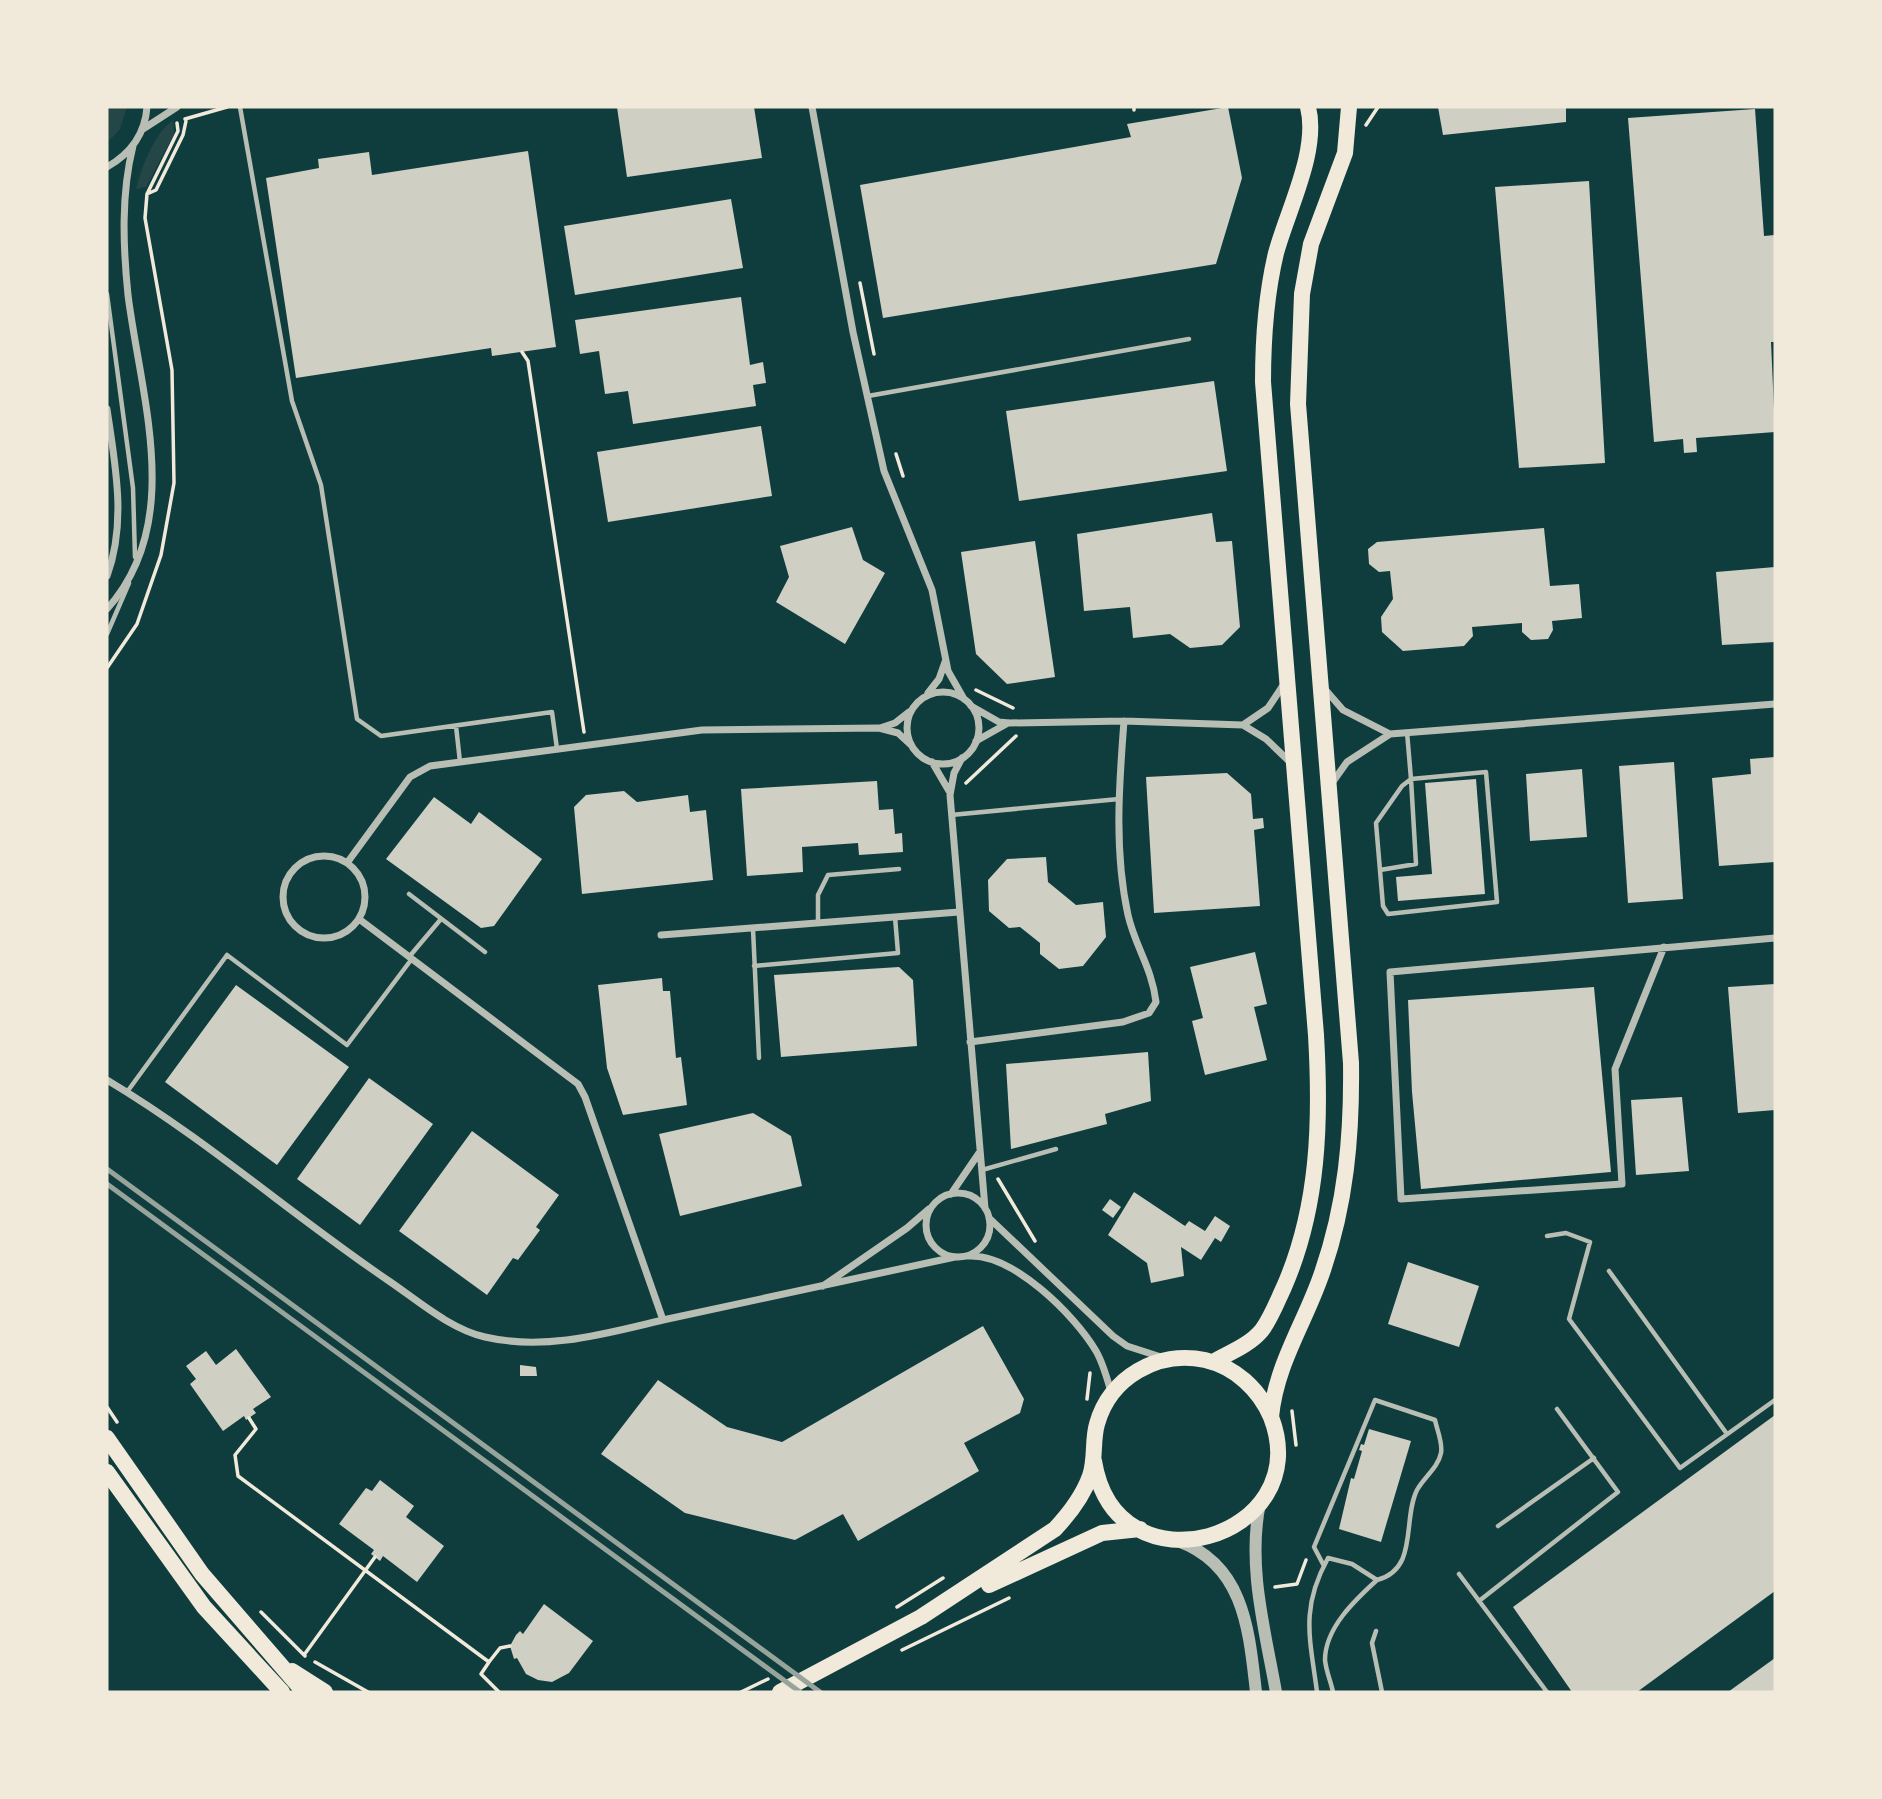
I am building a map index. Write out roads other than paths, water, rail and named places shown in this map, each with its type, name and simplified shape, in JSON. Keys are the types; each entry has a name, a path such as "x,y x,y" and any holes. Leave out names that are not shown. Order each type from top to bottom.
{"main road":[{"path":"1213,1362 1256,1336 1270,1316 1301,1242 1314,1175 1319,1090 1295,768 1264,412 1263,348 1276,255 1311,143 1308,107"},
{"path":"1094,1461 1107,1498 1121,1516 1140,1530 1178,1541 1205,1539 1224,1532 1246,1518 1260,1503 1272,1478 1276,1458 1270,1418 1278,1372 1322,1273 1346,1181 1351,1063 1298,404 1302,294 1311,244 1345,153 1349,107"},
{"path":"921,1617 1055,1529 1079,1498 1094,1461 1097,1422 1112,1394 1137,1371 1168,1359 1188,1358 1213,1362 1230,1370 1250,1385 1270,1418"},
{"path":"107,1438 202,1574 270,1656 304,1692"},
{"path":"107,1472 204,1607 282,1692"},
{"path":"780,1692 921,1617 1102,1533 1140,1530"},
{"path":"270,1656 326,1692"}],"street":[{"path":"107,609 130,578 148,530 152,456 125,261 126,174 133,146 142,130 147,107"},
{"path":"142,130 177,107"},
{"path":"812,107 826,195 884,471 932,590 945,657 953,682 964,699 999,722 1009,723 1124,721 1243,725 1281,750 1295,768"},
{"path":"107,167 133,146"},
{"path":"107,409 118,515 116,546 107,576"},
{"path":"879,728 895,723 923,698 939,680 945,657"},
{"path":"1243,725 1268,708 1287,676"},
{"path":"1320,682 1343,710 1390,734"},
{"path":"923,698 944,692 964,699"},
{"path":"1328,789 1347,762 1390,734 1775,704"},
{"path":"971,706 979,726 976,741"},
{"path":"911,745 907,729 912,709"},
{"path":"970,1042 1123,1022 1149,1013 1156,1002 1154,984 1131,926 1120,874 1124,721"},
{"path":"1009,723 976,741 962,758 954,774 950,795 985,1208 989,1218 1113,1336 1127,1346 1168,1359"},
{"path":"347,863 410,777 430,766 702,730 879,728 898,733 931,762 950,795"},
{"path":"931,762 947,763 962,758"},
{"path":"335,857 347,863 362,882 364,907 359,919 349,929 323,938 298,928 284,905 287,878 307,859 335,857"},
{"path":"661,935 959,912"},
{"path":"359,919 563,1071 581,1089 663,1320"},
{"path":"1664,947 1615,1069 1622,1184 1401,1199 1390,972 1664,947 1775,938"},
{"path":"107,1080 445,1319 483,1337 541,1343 582,1339 956,1257 994,1258 1011,1267 1065,1314 1097,1352 1112,1394"},
{"path":"819,1288 907,1228 932,1205 951,1194 971,1170 980,1152"},
{"path":"951,1194 967,1194 985,1208"},
{"path":"932,1205 926,1221 928,1237 936,1249 956,1257"},
{"path":"968,1256 986,1240 989,1218"},
{"path":"1260,1503 1254,1540 1257,1583 1276,1692"},
{"path":"1178,1541 1207,1556 1236,1590 1248,1626 1256,1692"}],"lane":[{"path":"240,107 292,401 321,485 357,719 381,737 552,712 557,748"},
{"path":"107,294 134,488 136,542 130,578 107,634"},
{"path":"867,396 1189,339"},
{"path":"456,726 460,762"},
{"path":"1380,870 1416,864 1407,732"},
{"path":"1486,772 1497,902 1388,914 1383,906 1376,823 1402,786 1412,779 1486,772"},
{"path":"951,815 1120,799"},
{"path":"818,923 818,895 828,874 899,869"},
{"path":"409,894 485,952"},
{"path":"754,965 898,953 895,916"},
{"path":"127,1092 227,955 347,1045 441,919"},
{"path":"752,928 759,1058"},
{"path":"982,1170 1056,1149"},
{"path":"1547,1236 1566,1233 1590,1242 1569,1320 1680,1468 1775,1400"},
{"path":"1609,1271 1727,1434"},
{"path":"1324,1566 1314,1547 1375,1400 1435,1420 1442,1451 1436,1466 1417,1491 1405,1557 1388,1577 1377,1580 1351,1604 1328,1641 1325,1661 1333,1692"},
{"path":"1479,1601 1618,1492 1557,1409"},
{"path":"1498,1526 1594,1458"},
{"path":"1317,1692 1308,1608 1328,1558 1352,1564 1377,1580"},
{"path":"1459,1574 1547,1692"},
{"path":"1376,1631 1372,1643 1382,1692"}],"railway":[{"path":"107,1169 820,1692"},
{"path":"107,1184 800,1692"}]}
